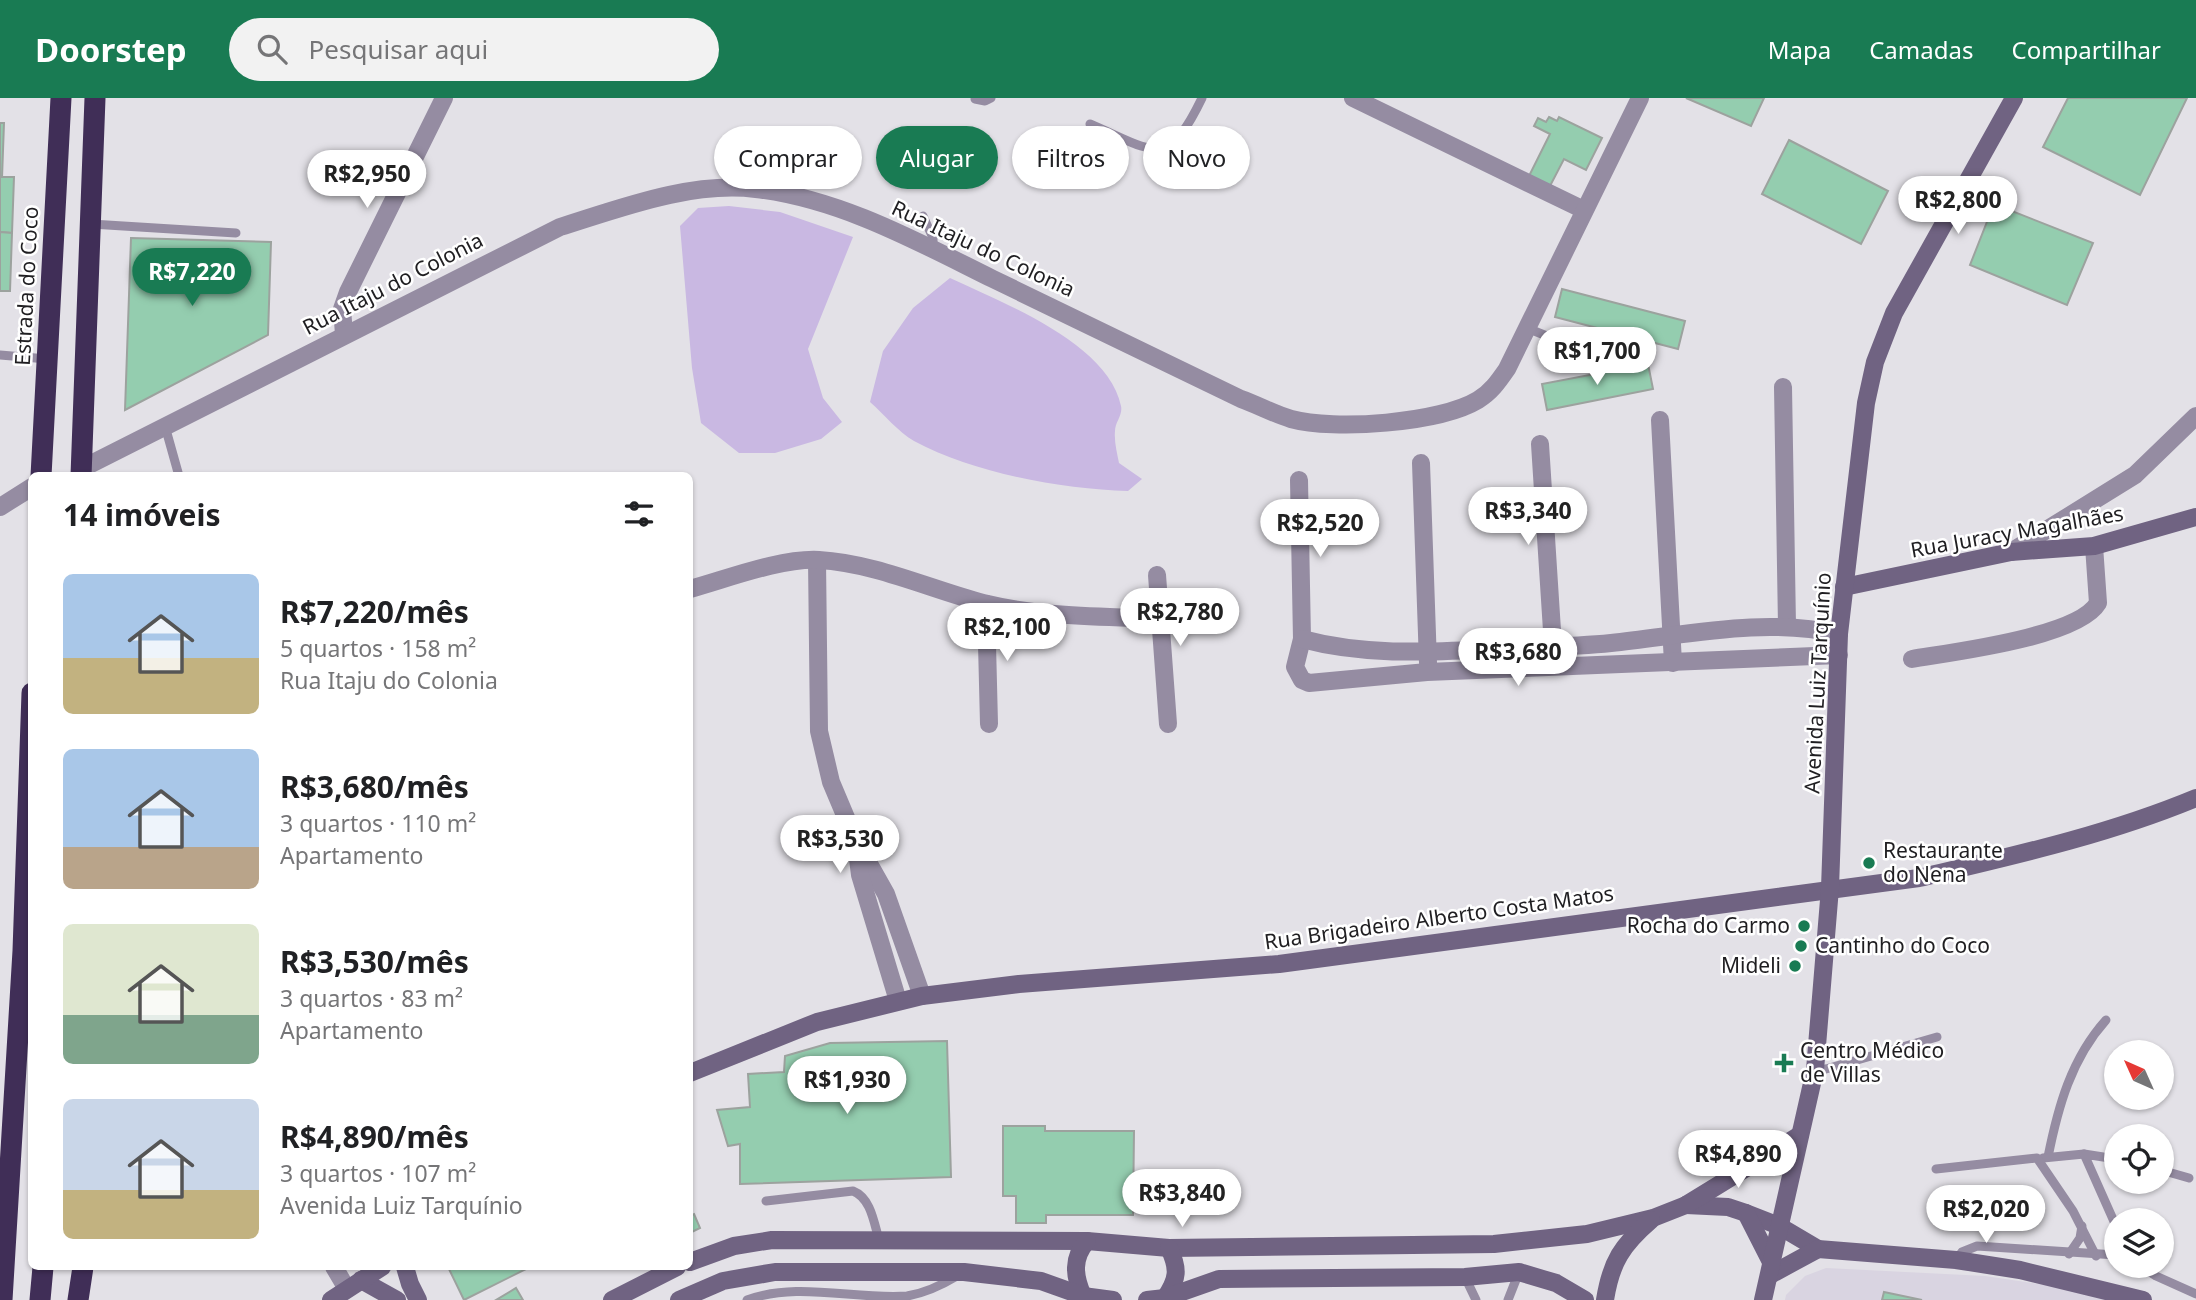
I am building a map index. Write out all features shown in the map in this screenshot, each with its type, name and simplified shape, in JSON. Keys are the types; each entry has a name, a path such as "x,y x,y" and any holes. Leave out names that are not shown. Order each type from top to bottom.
{"highway":[{"name":"Estrada do Coco","path":"41,472 61,98"},
{"path":"81,472 96,98"},
{"path":"2,1300 24,1074 23,951 28,818"},
{"path":"23,951 28,938"},
{"path":"40,1300 43,1270"},
{"path":"78,1300 83,1270"}],"street":[{"path":"344,334 342,309 348,292 444,98"},
{"path":"1353,98 1584,210"},
{"name":"Rua Itaju do Colonia","path":"81,472 344,334 560,227 629,205 703,190 754,188 814,200 892,229 1241,399 1292,420 1343,426 1395,422 1455,409 1476,402 1493,389 1507,369 1640,98"},
{"name":"Avenida Luiz Tarquínio","path":"1763,1300 1815,1070 1830,888 1839,634 1866,403 1875,362 1894,313 2014,98"},
{"path":"1783,387 1787,626"},
{"path":"2011,552 2135,475 2196,416"},
{"path":"1660,420 1673,663"},
{"path":"1540,444 1553,646"},
{"path":"1421,463 1427,672"},
{"path":"1299,480 1302,639 1294,667 1302,680 1309,683 1427,672 1839,655"},
{"path":"0,507 28,490"},
{"name":"Rua Juracy Magalhães","path":"1844,587 2011,552 2094,546 2196,517"},
{"path":"1912,659 2009,643 2086,618 2098,603 2094,546"},
{"path":"817,560 819,731 831,782 855,839 886,894 922,996"},
{"path":"693,588 775,566 817,560 846,564 986,604 1034,612 1158,618"},
{"path":"1157,575 1158,618 1168,724"},
{"path":"986,604 989,724"},
{"path":"1302,639 1357,651 1428,652 1611,643 1673,634 1787,626 1839,634"},
{"path":"1748,659 1752,628"},
{"path":"1611,643 1614,665"},
{"name":"Rua Brigadeiro Alberto Costa Matos","path":"693,1072 817,1022 922,996 1019,984 1279,964 1919,878 2128,823 2196,799"},
{"path":"855,839 860,875 898,1001"},
{"path":"693,1261 734,1246 772,1240 1087,1241 1169,1248 1494,1244 1587,1234 1653,1218 1686,1205 1800,1135"},
{"path":"1686,1205 1728,1207 1779,1226 1818,1249 1956,1261 2021,1270 2143,1300"},
{"path":"1746,1213 1771,1269 1818,1249"},
{"path":"1605,1300 1612,1265 1632,1236 1653,1218"},
{"path":"1083,1296 1076,1282 1075,1268 1078,1251 1087,1241"},
{"path":"1166,1298 1177,1281 1177,1266 1169,1248"},
{"path":"338,1270 354,1284 397,1300"},
{"path":"331,1300 377,1270"},
{"path":"406,1270 418,1300"},
{"path":"612,1300 671,1270"},
{"path":"679,1300 723,1281 775,1272 964,1272 1041,1281 1083,1296 1113,1300"},
{"path":"1147,1300 1166,1298 1219,1279 1465,1277 1519,1272 1556,1283 1585,1300"}],"lane":[{"path":"975,99 985,102 991,98"},
{"path":"1090,124 1155,151 1167,149 1190,124 1202,98"},
{"path":"923,216 933,239 933,249"},
{"path":"90,224 236,233"},
{"path":"1527,328 1559,341 1649,351"},
{"path":"0,355 47,359"},
{"path":"165,426 179,472"},
{"path":"2048,1157 2056,1120 2074,1065 2090,1037 2106,1020"},
{"path":"1815,1070 1937,1037"},
{"path":"2084,1154 2108,1208"},
{"path":"1936,1169 2084,1154 2104,1157"},
{"path":"2037,1158 2082,1226 2095,1256"},
{"path":"2174,1174 2189,1178"},
{"path":"766,1201 853,1191 862,1195 867,1204 879,1242"},
{"path":"2069,1254 2080,1238 2082,1226"},
{"path":"1956,1261 1962,1252 1977,1246 2104,1256"},
{"path":"747,1300 761,1295 785,1293 833,1297 906,1296 928,1291 964,1272"},
{"path":"1508,1300 1519,1272"},
{"path":"1465,1277 1476,1300"},
{"path":"2165,1278 2196,1294"}],"shaded area":[{"path":"729,206 780,212 853,237 808,349 823,398 842,422 821,439 775,453 739,453 701,423 692,368 680,226 698,208"},
{"path":"950,278 1050,328 1075,344 1096,363 1112,383 1121,406 1115,428 1119,463 1142,479 1128,491 1102,490 1046,483 990,470 963,462 914,441 870,402 883,351 913,308"},
{"path":"1826,1268 1985,1276 2067,1288 2108,1300 1785,1300 1786,1295 1805,1276"}],"building":[{"path":"1686,98 1764,98 1751,126"},
{"path":"2068,98 2187,98 2140,195 2043,147"},
{"path":"1549,117 1557,121 1559,117 1602,138 1586,170 1564,159 1550,186 1529,176 1550,134 1534,126 1538,118 1546,122"},
{"path":"0,123 4,123 2,178 0,177"},
{"path":"1789,140 1888,191 1861,244 1762,194"},
{"path":"0,177 14,177 12,233 0,232"},
{"path":"1994,204 2093,243 2067,305 1970,265"},
{"path":"0,232 12,233 10,291 0,291"},
{"path":"131,238 271,242 268,335 125,410"},
{"path":"1562,289 1685,321 1678,349 1555,317"},
{"path":"1648,364 1653,389 1547,410 1542,384"},
{"path":"947,1041 951,1177 740,1184 740,1144 728,1146 717,1110 750,1107 748,1074 784,1072 785,1056 830,1043"},
{"path":"1003,1126 1045,1126 1045,1131 1134,1131 1133,1215 1046,1215 1046,1223 1016,1223 1016,1196 1003,1196"},
{"path":"693,1214 700,1228 693,1232"},
{"path":"449,1270 524,1270 464,1300"},
{"path":"516,1288 523,1300 496,1300"},
{"path":"1884,1292 1922,1300 1882,1300"}],"place":[{"name":"Restaurante do Nena","path":"1869,863"},
{"name":"Rocha do Carmo","path":"1804,926"},
{"name":"Cantinho do Coco","path":"1801,946"},
{"name":"Mideli","path":"1795,966"},
{"name":"Centro Médico de Villas","path":"1784,1063"}]}
